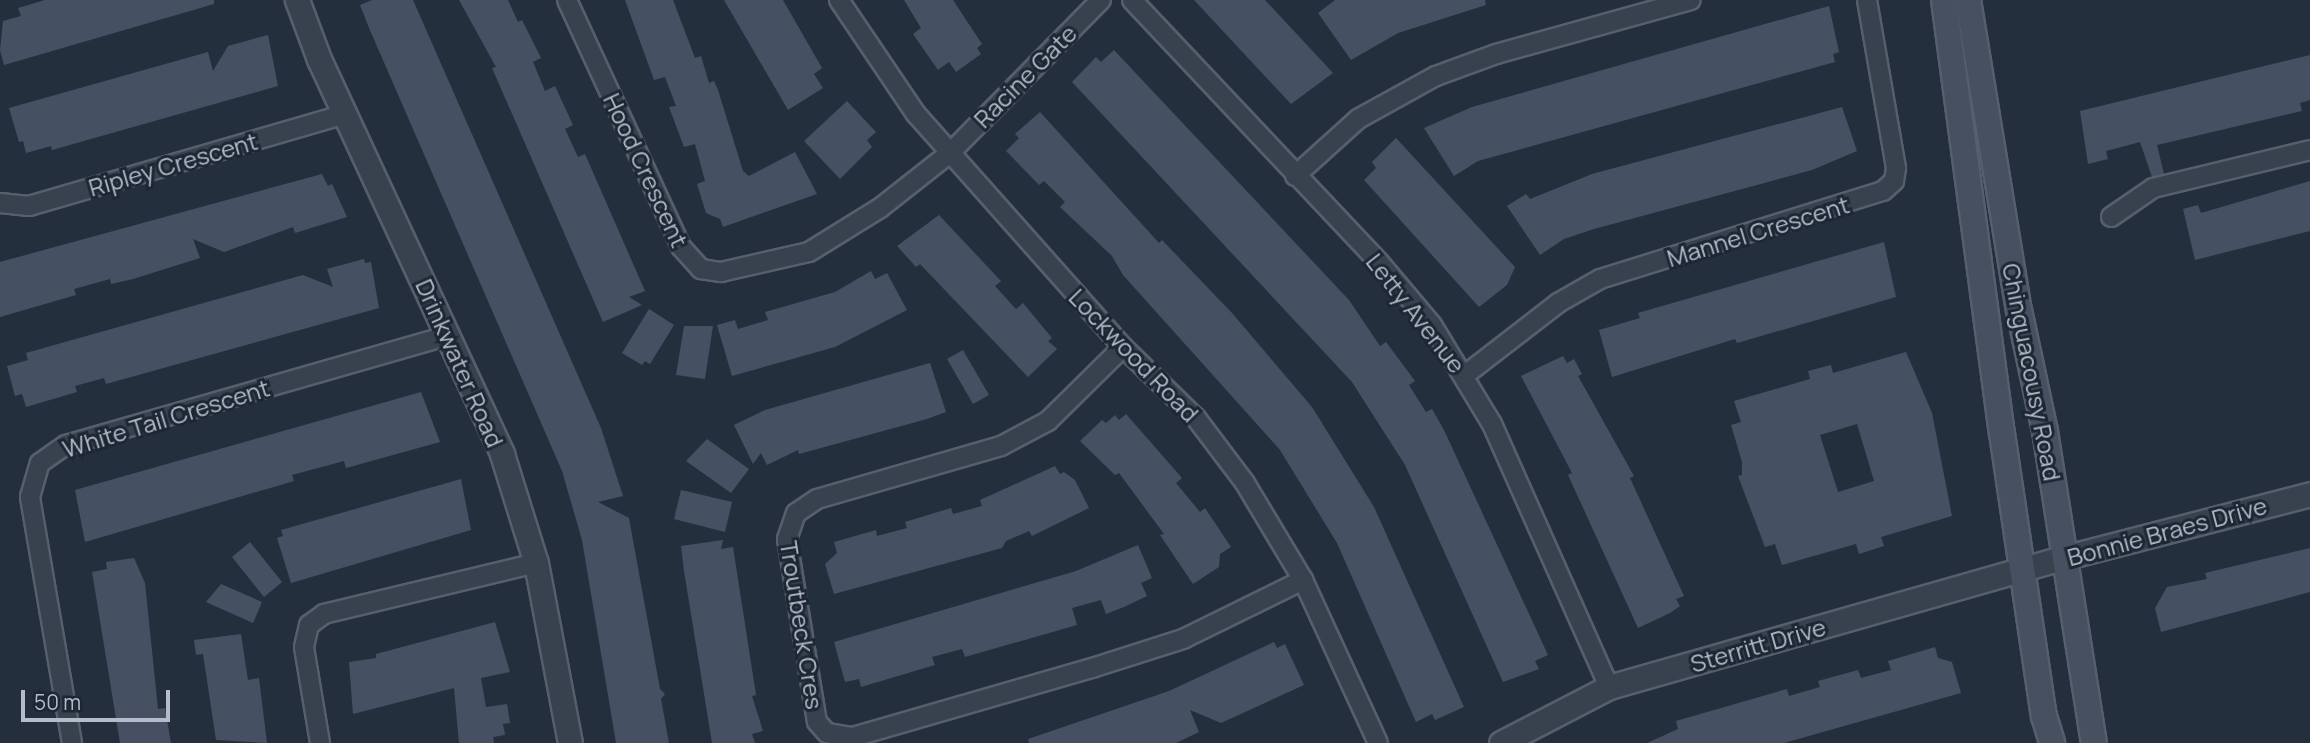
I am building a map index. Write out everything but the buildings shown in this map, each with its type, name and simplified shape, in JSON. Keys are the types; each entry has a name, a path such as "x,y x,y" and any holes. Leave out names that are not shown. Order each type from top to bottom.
{"main road":[{"name":"Chinguacousy Road","path":"1944,0 2023,569 2052,743"},
{"name":"Chinguacousy Road","path":"1968,0 2063,558 2092,710 2094,743"}],"street":[{"name":"Drinkwater Road","path":"297,0 345,114 502,454 536,563 570,743"},
{"name":"Hood Crescent","path":"567,0 681,247 701,269 729,271 809,252 880,208 950,153"},
{"name":"Lockwood Road","path":"839,0 895,87 950,153 1123,346 1196,418 1245,483 1303,580 1378,743"},
{"name":"Racine Gate","path":"950,153 1101,0"},
{"name":"Letty Avenue","path":"1132,0 1295,176 1379,262 1432,325 1465,375 1530,503 1609,687"},
{"path":"1295,176 1358,119 1436,76 1496,54 1691,0"},
{"name":"Mannel Crescent","path":"1465,375 1558,303 1600,279 1867,198 1894,181 1896,168 1867,0"},
{"name":"Ripley Crescent","path":"0,203 29,206 345,114"},
{"path":"2111,216 2154,188 2310,150"},
{"name":"White Tail Crescent","path":"72,743 30,497 40,463 66,445 449,335"},
{"name":"Troutbeck Cres","path":"1123,346 1048,421 1001,446 817,499 796,513 787,540 817,722 827,733 853,737 1092,668 1183,639 1303,580"},
{"name":"Bonnie Braes Drive","path":"2023,569 2310,494"},
{"path":"320,743 304,647 309,625 324,614 536,563"},
{"name":"Sterritt Drive","path":"1501,743 1609,687 2023,569"}]}
